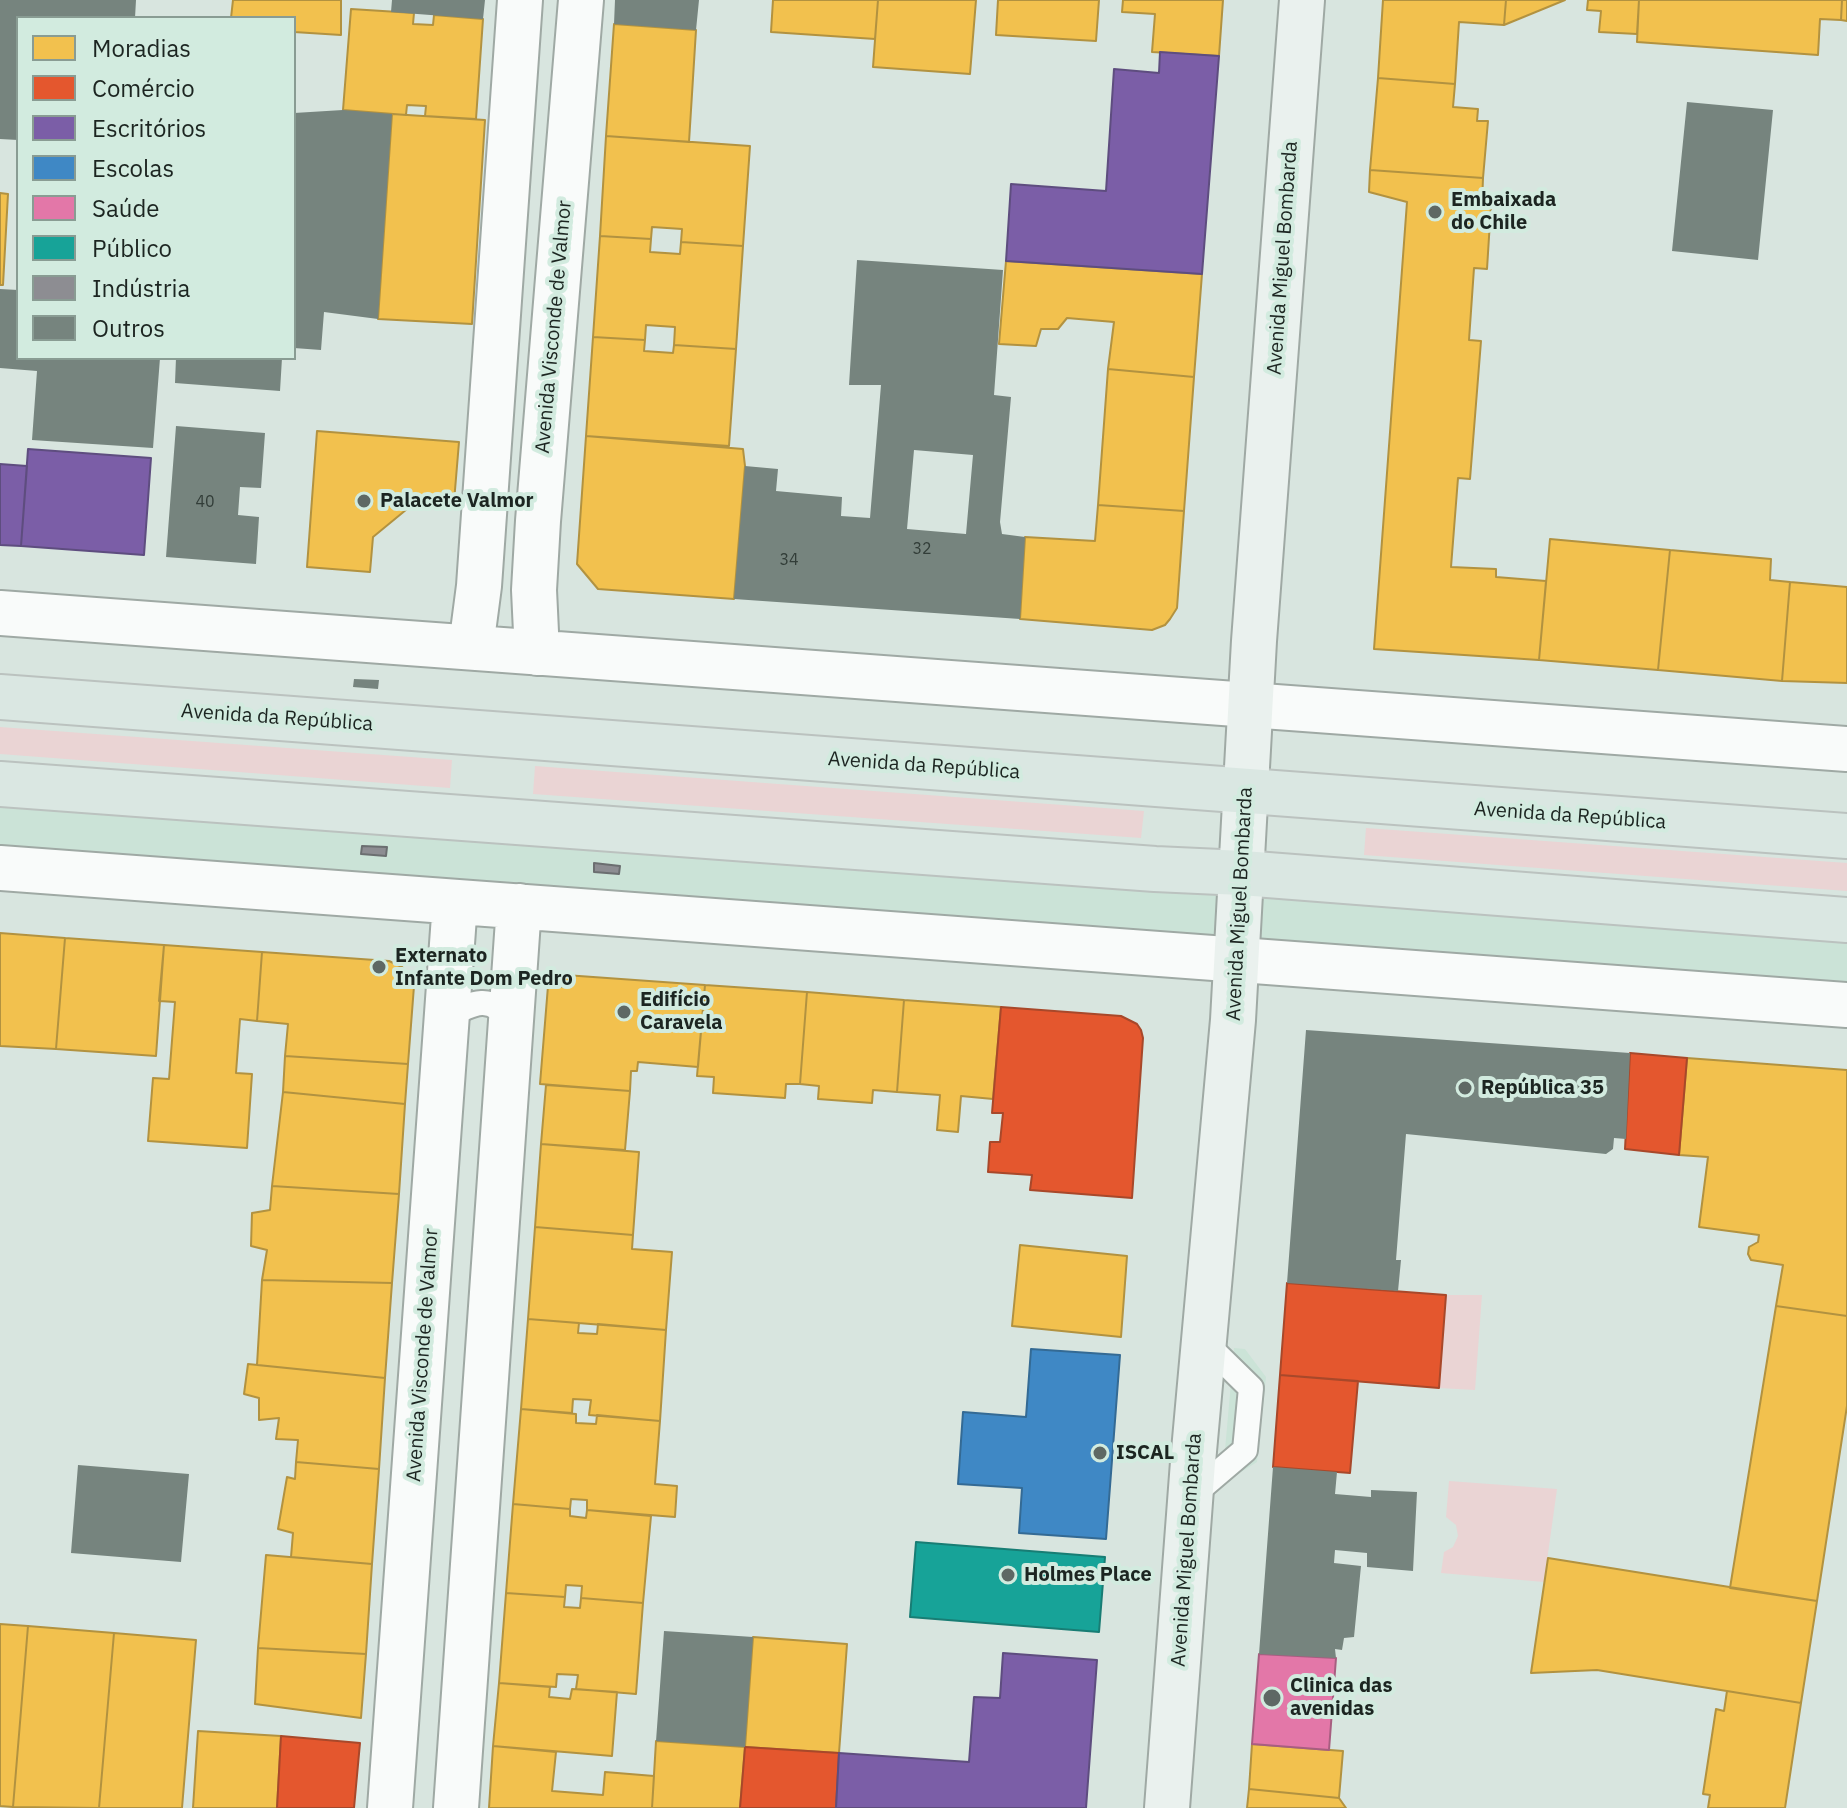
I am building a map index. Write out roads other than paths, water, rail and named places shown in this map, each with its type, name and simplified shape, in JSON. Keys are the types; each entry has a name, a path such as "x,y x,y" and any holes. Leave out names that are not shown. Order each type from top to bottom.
{"main road":[{"name":"Avenida da República","path":"0,697 1847,836"},
{"path":"0,784 1242,873 1847,920"}],"street":[{"path":"471,647 479,586 520,0"},
{"name":"Avenida Visconde de Valmor","path":"537,653 534,590 538,521 581,0"},
{"name":"Avenida Miguel Bombarda","path":"1167,1808 1233,1020 1251,704 1302,0"},
{"path":"0,613 1847,749"},
{"path":"0,868 1847,1005"},
{"name":"Avenida Visconde de Valmor","path":"390,1808 455,902"},
{"path":"456,1808 519,906"}],"lane":[{"path":"484,518 538,521"},
{"path":"447,1017 466,1006 484,1002 502,1008 510,1022"}],"place":[{"name":"Embaixada do Chile","path":"1435,212"},
{"name":"Palacete Valmor","path":"364,501"},
{"name":"Externato Infante Dom Pedro","path":"379,967"},
{"name":"Edifício Caravela","path":"624,1012"},
{"name":"República 35","path":"1465,1088"},
{"name":"ISCAL","path":"1100,1453"},
{"name":"Holmes Place","path":"1008,1575"},
{"name":"Clinica das avenidas","path":"1272,1698"}]}
